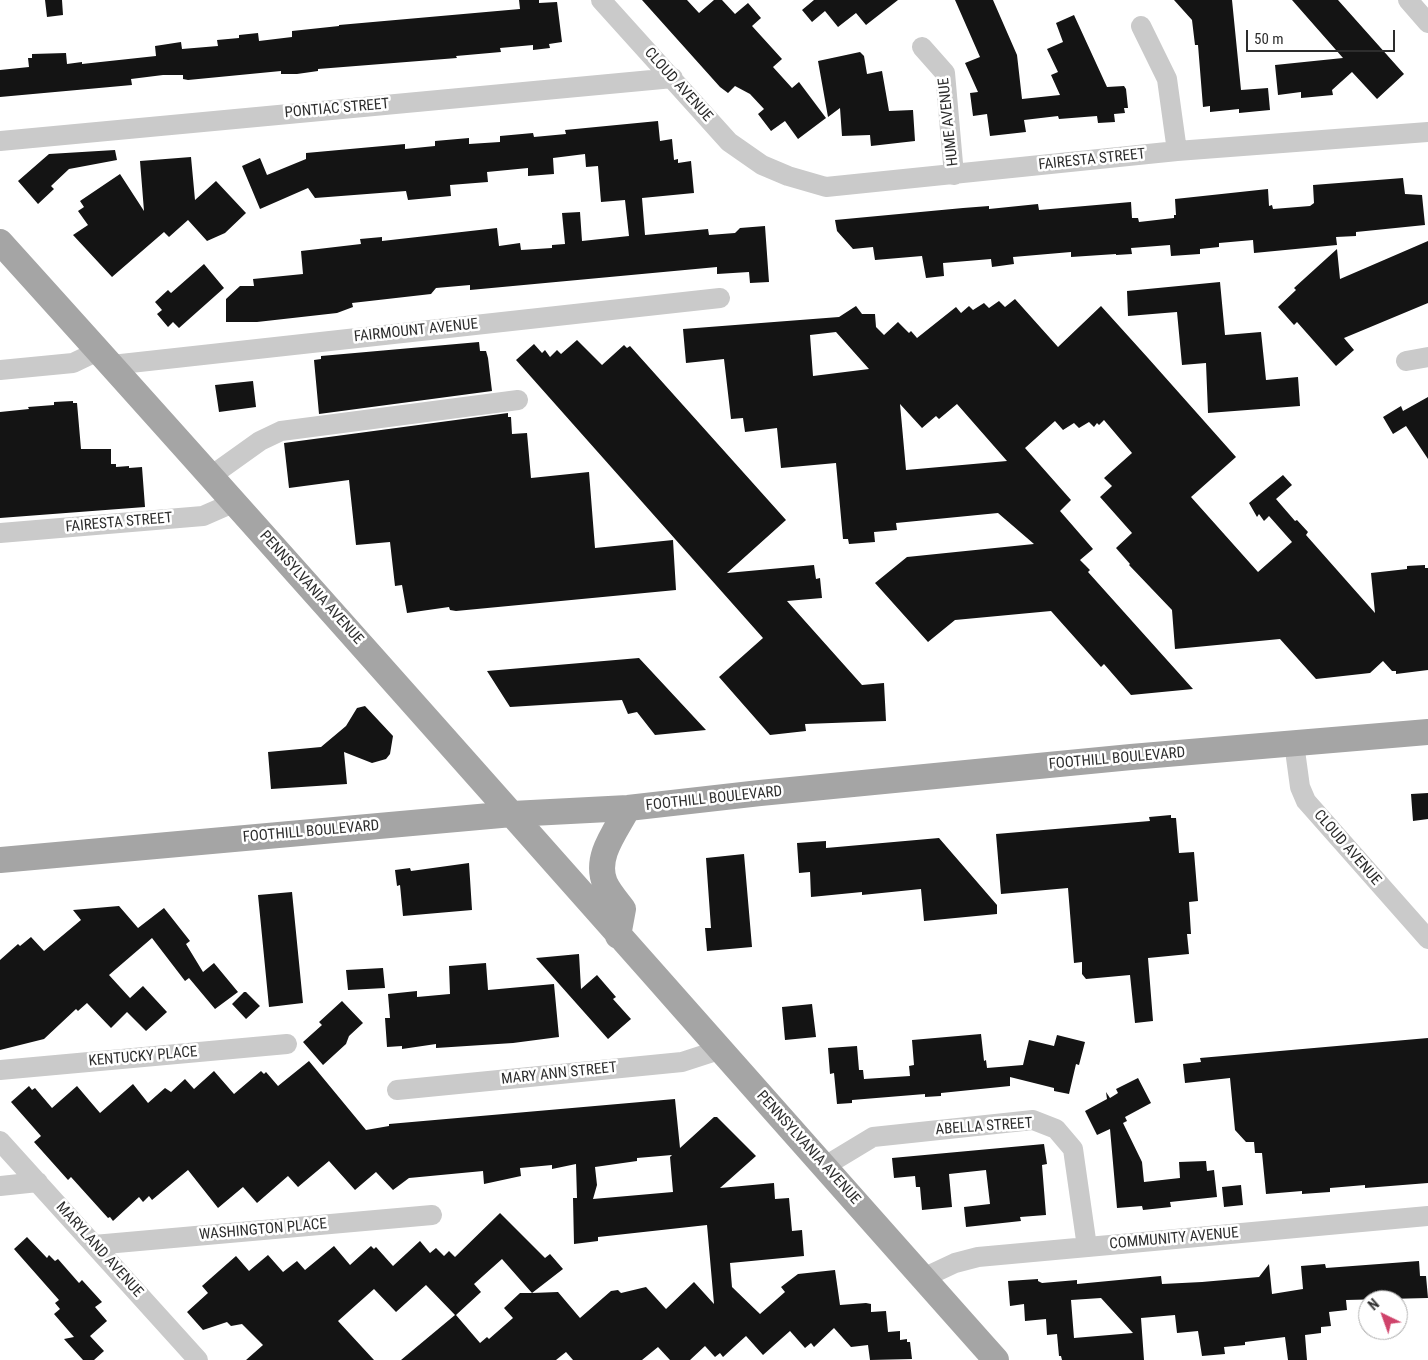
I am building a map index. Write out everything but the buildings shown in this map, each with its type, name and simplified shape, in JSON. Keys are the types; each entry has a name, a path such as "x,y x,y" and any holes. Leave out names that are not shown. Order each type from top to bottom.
{"main road":[{"name":"PENNSYLVANIA AVENUE","path":"0,242 235,502 512,814 718,1050 825,1166 996,1360"},
{"name":"FOOTHILL BOULEVARD","path":"0,860 512,814 628,808 760,793 1428,732"},
{"path":"618,936 623,909 605,884 601,866 607,847 628,808"}],"street":[{"name":"CLOUD AVENUE","path":"601,0 673,78 728,142 760,164"},
{"path":"1141,26 1167,79 1177,151"},
{"name":"HUME AVENUE","path":"922,47 945,73 954,175"},
{"name":"PONTIAC STREET","path":"0,141 673,78"},
{"name":"FAIRESTA STREET","path":"760,164 788,176 826,186 954,175 1177,151 1428,132"},
{"name":"FAIRMOUNT AVENUE","path":"105,358 720,298"},
{"path":"1406,361 1428,357"},
{"path":"0,370 105,358"},
{"path":"211,476 260,441 281,431 518,400"},
{"name":"FAIRESTA STREET","path":"0,533 203,516 235,502"},
{"name":"CLOUD AVENUE","path":"1294,743 1300,787 1306,800 1428,939"},
{"name":"KENTUCKY PLACE","path":"0,1070 286,1044"},
{"name":"MARY ANN STREET","path":"397,1090 682,1062 718,1050"},
{"name":"ABELLA STREET","path":"825,1166 873,1136 1033,1120 1056,1129 1073,1150 1087,1247"},
{"name":"MARYLAND AVENUE","path":"0,1140 198,1360"},
{"path":"0,1186 38,1182"},
{"name":"WASHINGTON PLACE","path":"94,1245 432,1215"},
{"name":"COMMUNITY AVENUE","path":"923,1278 955,1263 978,1257 1428,1216"}]}
